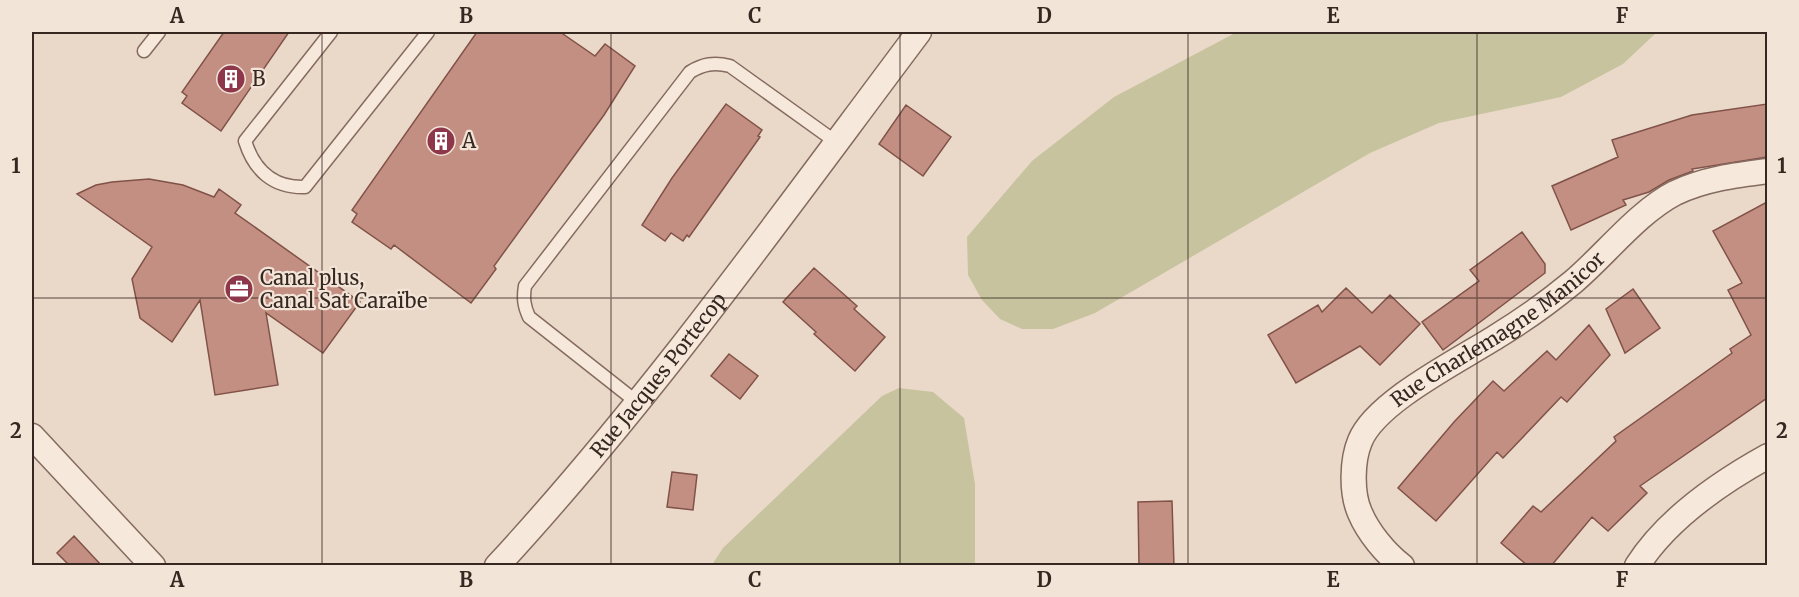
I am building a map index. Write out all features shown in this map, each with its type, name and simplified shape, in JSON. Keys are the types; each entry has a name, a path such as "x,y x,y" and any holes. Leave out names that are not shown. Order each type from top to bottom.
{"street":[{"name":"Rue Jacques Portecop","path":"497,566 556,500 702,322 919,32"},
{"name":"Rue Charlemagne Manicor","path":"1402,566 1382,545 1359,511 1355,491 1357,454 1360,440 1370,426 1403,395 1543,306 1574,281 1654,206 1693,185 1767,171"},
{"path":"32,436 153,566"},
{"path":"1637,566 1662,535 1696,503 1738,472 1767,456"}],"lane":[{"path":"144,51 159,32"},
{"path":"331,32 246,141 251,158 278,184 305,187 428,32"},
{"path":"638,402 529,317 524,307 525,286 690,72 699,67 720,63 730,66 836,142"}],"shaded area":[{"path":"1237,32 1657,32 1623,64 1561,97 1439,123 1370,153 1095,313 1053,329 1022,329 1000,319 982,300 968,275 967,237 1032,161 1114,97"},
{"path":"899,388 933,392 964,418 975,484 975,565 712,565 723,548 882,396"}],"building":[{"name":"B","path":"224,32 289,32 221,131 182,103 187,96 182,92"},
{"path":"477,32 560,32 595,56 605,44 635,66 604,115 494,266 496,269 471,303 394,245 391,249 352,222 357,214 352,210"},
{"path":"726,104 762,130 758,136 760,137 689,237 687,235 683,241 671,233 665,241 642,225 672,178"},
{"path":"1767,104 1767,157 1692,169 1693,171 1669,180 1649,192 1623,200 1626,205 1571,230 1552,186 1618,157 1612,140 1692,115"},
{"path":"906,105 951,137 923,176 879,144"},
{"name":"Canal plus, Canal Sat Caraïbe","path":"149,179 183,185 214,197 219,189 241,205 235,213 360,302 323,353 266,313 278,385 215,395 200,300 172,342 140,318 132,279 152,247 77,194 96,185"},
{"path":"1767,202 1767,398 1640,486 1647,493 1608,531 1592,517 1551,566 1528,566 1501,543 1533,506 1541,512 1616,441 1614,437 1732,353 1730,349 1751,335 1728,290 1742,283 1713,231"},
{"path":"1522,232 1545,264 1545,273 1443,350 1422,322 1479,281 1470,270"},
{"path":"814,268 857,306 854,309 885,337 855,371 783,302"},
{"path":"1346,288 1372,313 1390,295 1420,324 1380,365 1360,346 1296,383 1268,335 1318,305 1322,312"},
{"path":"1633,289 1660,328 1625,353 1606,309"},
{"path":"1589,325 1610,355 1567,402 1561,397 1503,458 1497,452 1436,521 1398,488 1454,422 1493,381 1504,391 1547,351 1556,360"},
{"path":"729,354 758,376 740,399 711,376"},
{"path":"672,472 697,475 693,510 667,507"},
{"path":"1172,501 1174,566 1139,566 1138,502"},
{"path":"74,536 102,566 70,566 57,553"}],"place":[{"name":"B","path":"231,79"},
{"name":"A","path":"441,141"},
{"name":"Canal plus, Canal Sat Caraïbe","path":"239,289"}]}
